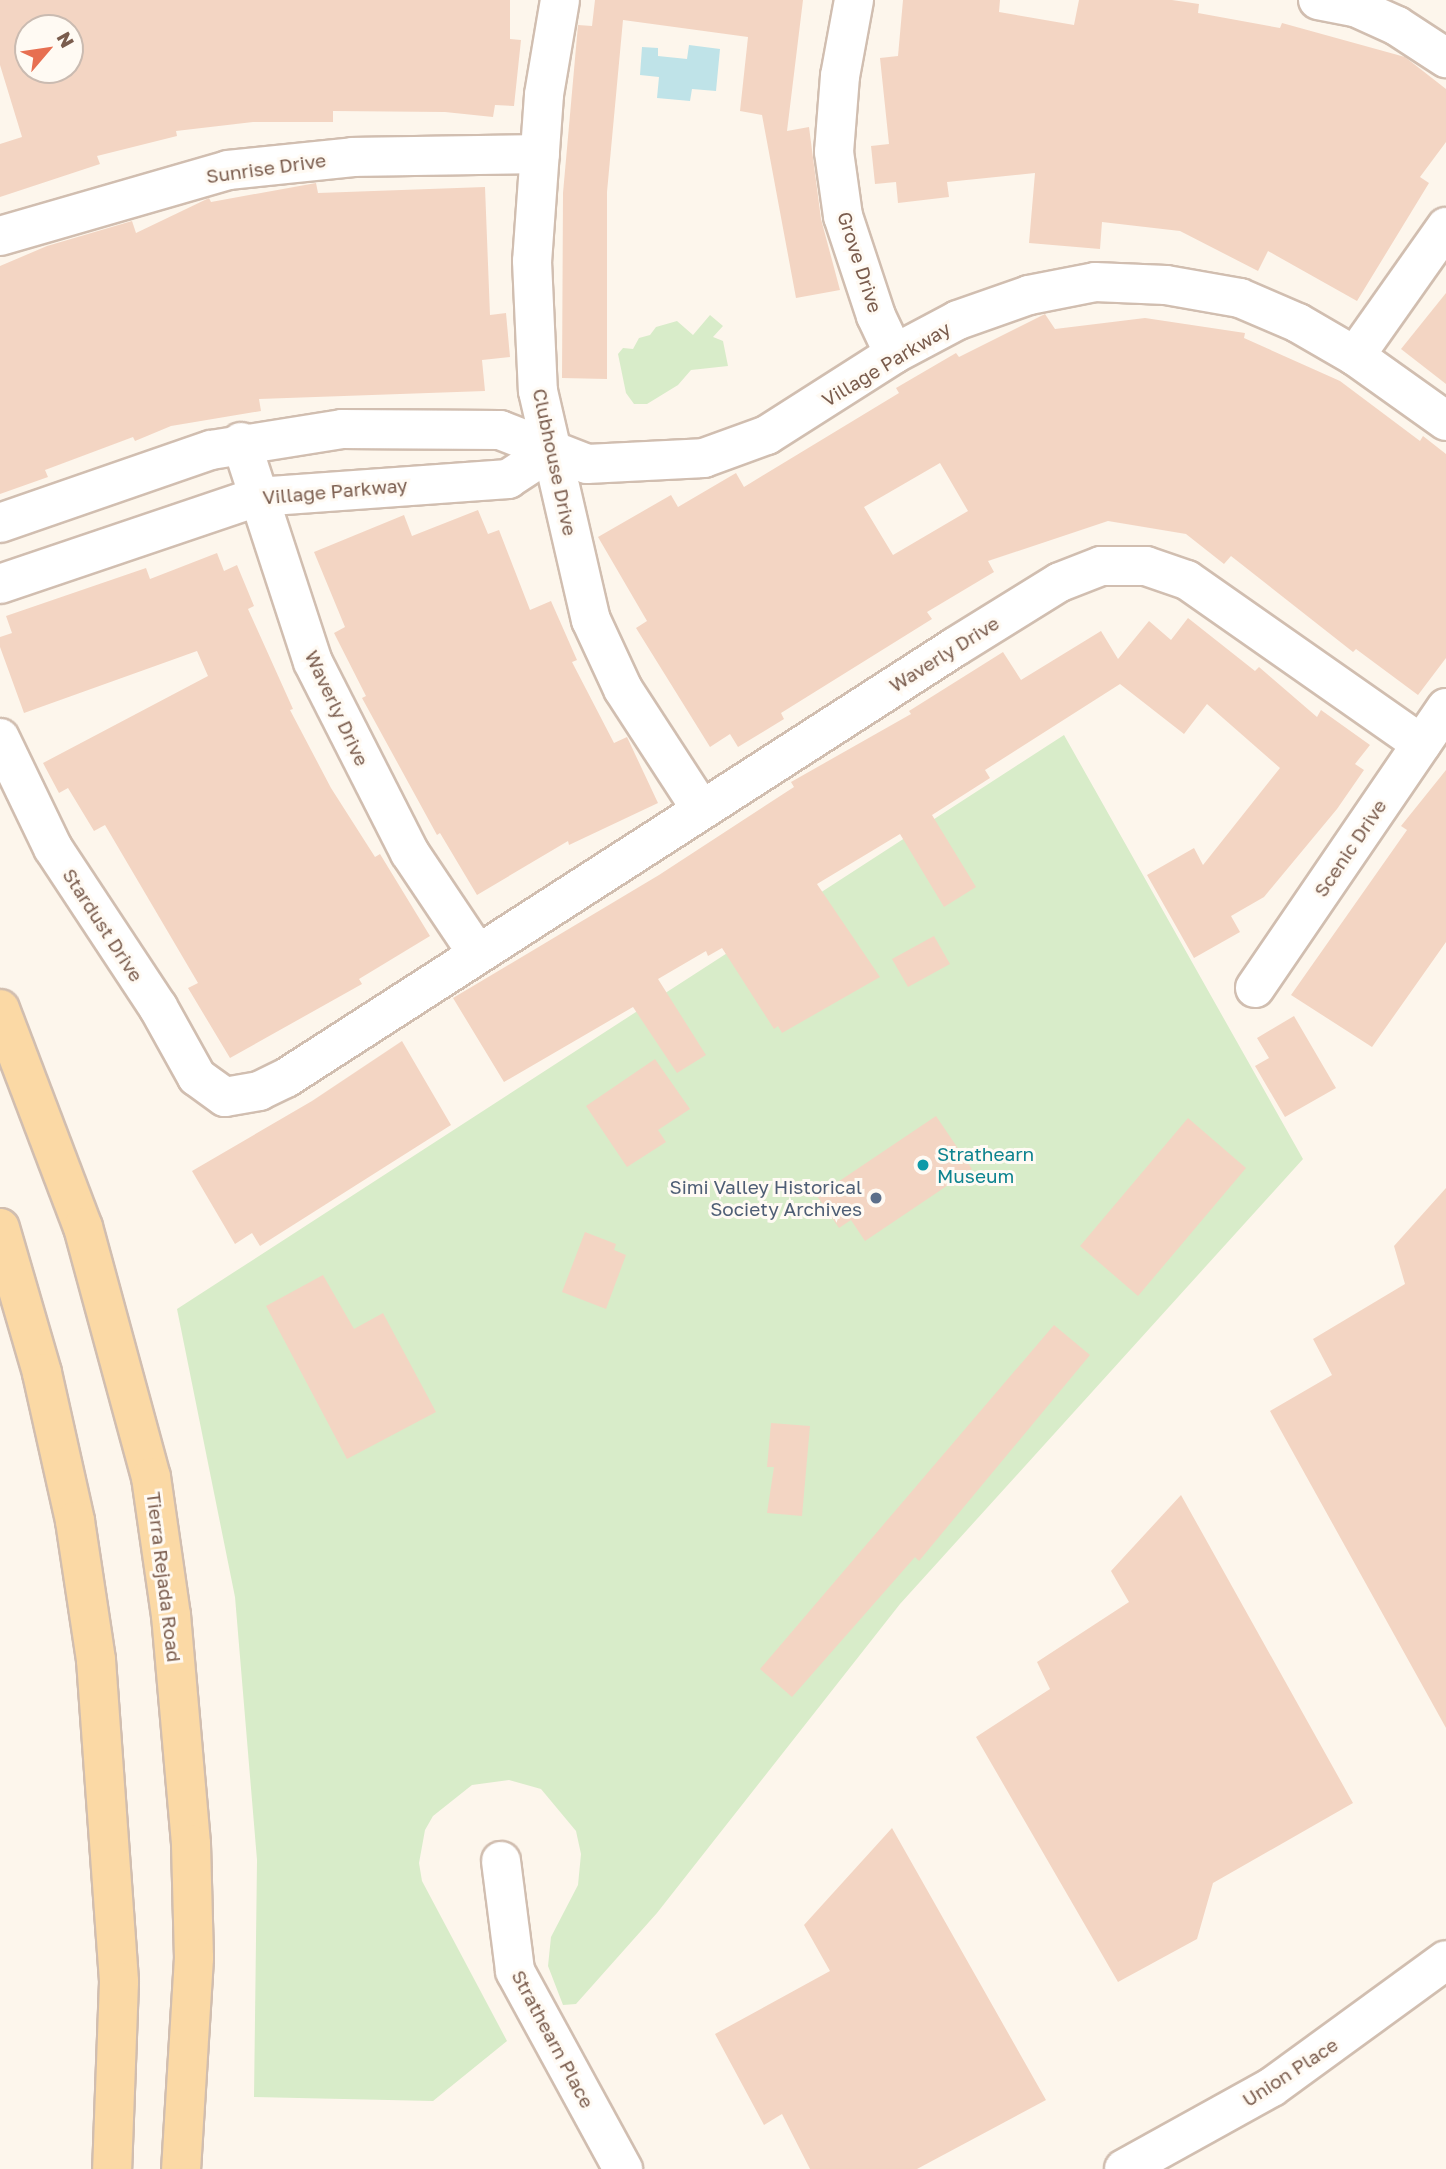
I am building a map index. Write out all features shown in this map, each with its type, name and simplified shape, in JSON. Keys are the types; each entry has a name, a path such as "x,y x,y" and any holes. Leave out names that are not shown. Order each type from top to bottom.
{"main road":[{"name":"Tierra Rejada Road","path":"0,1009 83,1227 151,1477 171,1615 191,1844 194,1958 181,2169"},
{"path":"0,1228 42,1373 75,1521 96,1660 119,1982 112,2169"}],"street":[{"name":"Clubhouse Drive","path":"560,0 544,95 532,261 538,391 549,452 592,620 623,689 701,809"},
{"name":"Grove Drive","path":"854,0 840,75 835,152 843,216 876,316 894,354"},
{"path":"1318,0 1354,7 1397,26 1446,58"},
{"name":"Sunrise Drive","path":"0,236 228,170 352,157 540,154"},
{"path":"1355,356 1446,227"},
{"name":"Village Parkway","path":"0,523 241,442 342,429 500,430 549,452 587,464 620,465 704,458 767,435 894,354 970,315 1029,295 1095,282 1166,285 1240,299 1298,323 1355,356 1446,421"},
{"name":"Waverly Drive","path":"241,442 313,663 348,739 410,853 477,953"},
{"name":"Village Parkway","path":"0,584 257,497 508,479 549,452"},
{"name":"Waverly Drive","path":"225,1097 259,1091 286,1078 701,809 1059,582 1101,566 1146,566 1187,580 1421,744"},
{"name":"Scenic Drive","path":"1255,988 1446,708"},
{"name":"Stardust Drive","path":"0,738 53,848 158,1007 197,1077 225,1097"},
{"name":"Strathearn Place","path":"500,1861 514,1971 622,2169"},
{"name":"Union Place","path":"1124,2169 1272,2087 1446,1960"}],"green space":[{"path":"710,315 723,326 713,337 723,341 728,366 691,370 678,385 647,404 634,404 626,393 618,354 623,348 633,349 639,338 650,335 656,327 677,321 693,335"},
{"path":"1064,735 1303,1159 900,1604 657,1913 576,2004 563,2005 548,1966 551,1937 578,1885 581,1854 576,1831 541,1789 509,1780 472,1785 433,1816 425,1830 419,1863 422,1881 507,2041 433,2101 254,2097 257,1860 235,1597 177,1309"}],"water":[{"path":"689,45 720,49 716,91 692,89 690,101 657,98 659,77 640,75 642,47 658,48 658,56 687,59"}],"building":[{"path":"0,0 510,0 510,39 521,40 514,106 495,105 493,117 445,112 333,111 333,122 253,122 176,131 177,136 97,156 100,164 0,197 0,144 22,137 0,65"},
{"path":"595,0 803,0 787,131 809,127 821,219 840,290 796,298 762,115 740,111 748,37 623,20 607,192 607,379 562,378 563,193 578,25 592,26"},
{"path":"903,0 1000,0 999,12 1074,25 1079,0 1172,0 1199,4 1198,13 1280,28 1282,23 1405,57 1446,89 1446,142 1420,177 1429,183 1357,301 1268,251 1258,271 1180,231 1102,222 1100,249 1029,243 1035,173 947,182 949,197 898,203 896,182 875,184 871,146 889,144 880,58 898,56"},
{"path":"316,183 318,193 485,187 490,315 506,313 510,357 482,360 485,391 259,399 261,411 171,426 135,441 133,437 45,470 48,477 0,494 0,266 47,246 132,221 136,233 209,198 211,202"},
{"path":"1446,293 1446,384 1401,349"},
{"path":"1045,314 1055,329 1145,318 1245,333 1244,338 1340,381 1420,441 1423,436 1446,454 1446,658 1418,695 1356,649 1353,652 1231,556 1224,564 1186,534 1108,521 988,561 994,572 927,612 932,619 781,713 784,719 738,747 730,734 710,747 636,628 647,621 598,537 671,495 678,507 736,473 744,487 899,393 896,388 956,353 959,357","holes":["940,463 968,511 893,555 864,507"]},
{"path":"478,510 488,534 499,530 530,610 551,601 577,660 572,662 614,743 627,737 658,803 569,845 568,841 477,895 440,833 437,835 362,698 366,696 334,633 345,627 314,552 404,515 412,536"},
{"path":"217,553 224,571 237,565 254,606 248,609 293,709 290,710 331,788 375,857 380,854 430,936 359,979 362,984 230,1058 188,988 198,983 105,825 94,831 68,788 59,793 43,763 208,676 197,651 24,713 0,647 0,637 12,633 6,616 146,568 150,579"},
{"path":"1188,618 1255,671 1259,667 1317,717 1321,710 1370,745 1355,764 1364,770 1337,809 1264,897 1231,916 1240,932 1194,958 1147,875 1194,848 1203,865 1280,768 1207,704 1184,734 1120,684 985,770 990,778 932,815 976,887 944,907 900,834 817,884 880,977 782,1033 778,1026 774,1029 722,948 708,956 706,951 658,979 706,1055 677,1073 633,1007 504,1082 453,998 659,875 794,787 791,782 911,714 909,711 1003,652 1021,680 1101,631 1118,659 1149,621 1171,640"},
{"path":"1446,770 1446,942 1372,1047 1291,995 1407,830 1401,826"},
{"path":"934,936 950,964 908,987 892,959"},
{"path":"1294,1016 1336,1088 1285,1117 1255,1066 1269,1058 1257,1038"},
{"path":"402,1041 451,1125 260,1246 252,1233 235,1244 192,1171 312,1101"},
{"path":"655,1059 690,1109 658,1130 666,1142 627,1167 586,1106"},
{"path":"936,1116 972,1169 865,1241 851,1220 839,1228 817,1196"},
{"path":"1188,1118 1246,1168 1138,1296 1080,1246"},
{"path":"1446,1188 1446,1728 1270,1411 1332,1375 1313,1339 1405,1284 1394,1246"},
{"path":"585,1232 616,1244 614,1250 626,1255 606,1309 562,1292"},
{"path":"323,1275 354,1329 383,1313 436,1412 347,1459 266,1306"},
{"path":"1054,1325 1090,1355 919,1561 915,1557 792,1697 760,1669"},
{"path":"771,1423 810,1426 802,1516 767,1513 774,1467 767,1467"},
{"path":"1181,1495 1353,1803 1213,1883 1197,1939 1118,1982 976,1737 1050,1689 1037,1662 1129,1602 1111,1571"},
{"path":"892,1828 1046,2100 917,2169 810,2169 782,2114 764,2125 715,2034 830,1971 804,1925"}],"place":[{"name":"Strathearn Museum","path":"923,1165"},
{"name":"Simi Valley Historical Society Archives","path":"876,1198"}]}
